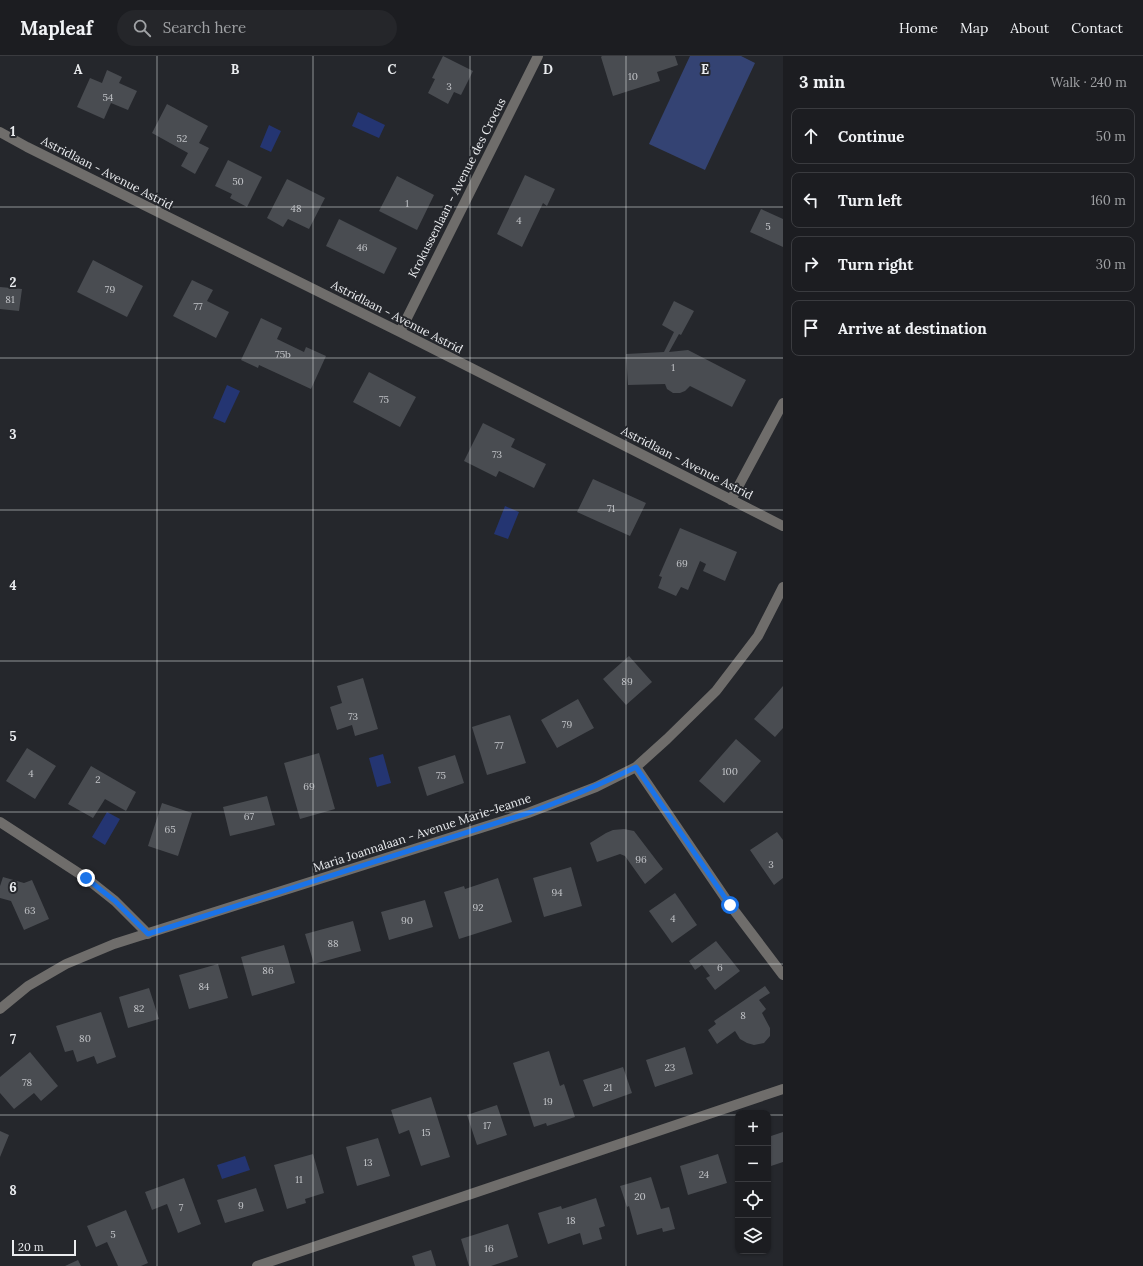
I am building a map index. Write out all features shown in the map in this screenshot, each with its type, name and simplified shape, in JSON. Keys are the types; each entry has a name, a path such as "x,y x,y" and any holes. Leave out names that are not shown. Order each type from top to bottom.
{"street":[{"name":"Krokussenlaan - Avenue des Crocus","path":"400,332 538,56"},
{"name":"Astridlaan - Avenue Astrid","path":"0,132 783,526"},
{"path":"731,500 783,403"},
{"name":"Maria Joannalaan - Avenue Marie-Jeanne","path":"0,1009 28,986 66,964 114,944 558,803 596,787 636,767 716,691 758,636 783,587"},
{"path":"636,767 730,905 783,976"},
{"path":"0,822 86,878 115,901 148,934"},
{"path":"257,1266 783,1089"}],"shaded area":[{"path":"690,56 741,56 755,63 705,170 649,144"},
{"path":"358,112 385,125 379,138 352,126"},
{"path":"269,125 281,131 271,152 260,147"},
{"path":"227,385 240,391 225,423 213,418"},
{"path":"505,506 519,512 508,539 494,534"},
{"path":"383,754 391,783 377,787 369,758"},
{"path":"107,812 120,819 105,845 92,837"},
{"path":"245,1156 250,1170 222,1179 217,1165"}],"building":[{"path":"443,56 473,71 461,95 454,92 448,104 428,93 435,79 432,78"},
{"path":"675,56 678,65 657,72 660,81 613,96 601,57"},
{"path":"107,70 122,77 119,83 137,91 128,110 111,103 104,119 77,107 90,78 102,83"},
{"path":"167,104 208,126 199,143 209,148 195,174 181,166 188,153 152,133"},
{"path":"228,160 262,177 247,207 230,198 232,194 215,186"},
{"path":"525,175 555,189 547,206 543,203 522,247 497,234"},
{"path":"397,176 434,195 417,230 379,211"},
{"path":"287,179 325,198 309,229 288,219 283,227 267,218"},
{"path":"761,209 783,219 783,247 750,232"},
{"path":"339,219 397,248 384,274 326,246"},
{"path":"93,260 143,286 127,317 77,292"},
{"path":"192,280 213,290 207,301 229,312 216,338 173,316"},
{"path":"0,287 22,289 19,311 0,309"},
{"path":"674,301 694,311 681,335 679,334 669,352 688,350 746,380 732,407 690,386 685,391 673,393 667,389 665,384 628,385 626,354 664,352 674,332 662,325"},
{"path":"261,318 282,328 277,339 304,352 306,347 326,356 311,389 259,365 258,368 241,360"},
{"path":"369,372 416,397 400,427 353,402"},
{"path":"483,423 515,439 511,447 546,464 534,488 499,471 496,477 464,461"},
{"path":"593,479 646,503 630,536 577,512"},
{"path":"680,528 737,552 725,581 703,571 706,564 700,561 688,590 681,587 676,596 658,588 662,577 659,576"},
{"path":"629,656 652,682 626,705 603,679"},
{"path":"363,678 378,729 355,736 352,725 337,730 330,707 342,703 337,686"},
{"path":"783,686 783,728 775,737 754,719"},
{"path":"578,699 594,728 557,748 541,720"},
{"path":"510,715 526,763 487,775 472,727"},
{"path":"736,739 761,761 724,803 699,781"},
{"path":"27,748 56,766 35,799 6,781"},
{"path":"319,753 335,809 300,819 284,763"},
{"path":"455,755 464,783 427,796 418,767"},
{"path":"91,766 136,792 126,811 105,799 93,818 68,804"},
{"path":"267,796 275,825 230,836 223,807"},
{"path":"162,803 192,813 178,856 148,846"},
{"path":"624,829 634,831 663,869 645,884 625,856 620,854 597,862 590,843 613,830"},
{"path":"777,832 783,840 783,878 774,885 750,850"},
{"path":"571,867 582,906 544,917 533,878"},
{"path":"3,877 24,883 32,880 49,919 24,930 11,901 0,898 0,886"},
{"path":"498,878 512,922 459,939 444,892 464,886 465,889"},
{"path":"675,893 697,925 672,943 649,911"},
{"path":"425,900 433,927 389,940 381,912"},
{"path":"353,921 361,951 314,964 305,934"},
{"path":"716,941 740,971 715,990 706,978 710,976 702,965 695,970 689,961"},
{"path":"284,945 295,983 252,996 241,957"},
{"path":"218,964 228,998 189,1009 179,975"},
{"path":"765,986 770,993 759,1000 766,1009 762,1013 770,1028 770,1036 764,1043 754,1045 740,1039 735,1031 717,1044 708,1030 716,1024 714,1021"},
{"path":"149,988 159,1019 128,1028 119,997"},
{"path":"101,1012 116,1057 97,1064 94,1056 77,1062 73,1050 65,1052 56,1026"},
{"path":"685,1047 693,1074 655,1087 646,1060"},
{"path":"549,1051 560,1086 564,1084 575,1117 547,1126 546,1123 534,1127 513,1063"},
{"path":"30,1052 58,1086 41,1101 34,1093 14,1109 0,1093 0,1077"},
{"path":"623,1067 632,1093 593,1107 583,1080"},
{"path":"431,1097 450,1157 421,1166 409,1130 399,1134 391,1110"},
{"path":"497,1105 507,1135 477,1145 467,1115"},
{"path":"0,1131 9,1135 0,1157"},
{"path":"783,1132 783,1162 771,1166 771,1146 771,1136"},
{"path":"378,1138 390,1176 357,1186 346,1147"},
{"path":"313,1154 324,1193 305,1199 306,1203 287,1209 274,1165"},
{"path":"718,1154 727,1183 688,1195 680,1166"},
{"path":"651,1177 661,1209 669,1207 675,1229 663,1232 662,1228 637,1235 629,1206 627,1207 620,1186"},
{"path":"184,1178 201,1224 178,1233 167,1204 152,1210 145,1192"},
{"path":"256,1188 264,1211 225,1223 217,1200"},
{"path":"596,1198 605,1226 599,1228 602,1239 583,1245 580,1233 548,1244 538,1213 561,1206 562,1209"},
{"path":"126,1210 148,1263 141,1266 118,1266 107,1242 96,1247 87,1226"},
{"path":"508,1224 518,1257 491,1266 469,1266 461,1239"},
{"path":"431,1250 436,1266 415,1266 412,1256"},
{"path":"78,1260 81,1266 65,1266"}],"route":[{"path":"86,878 115,901 148,934 558,803 596,787 636,767 730,905"}]}
